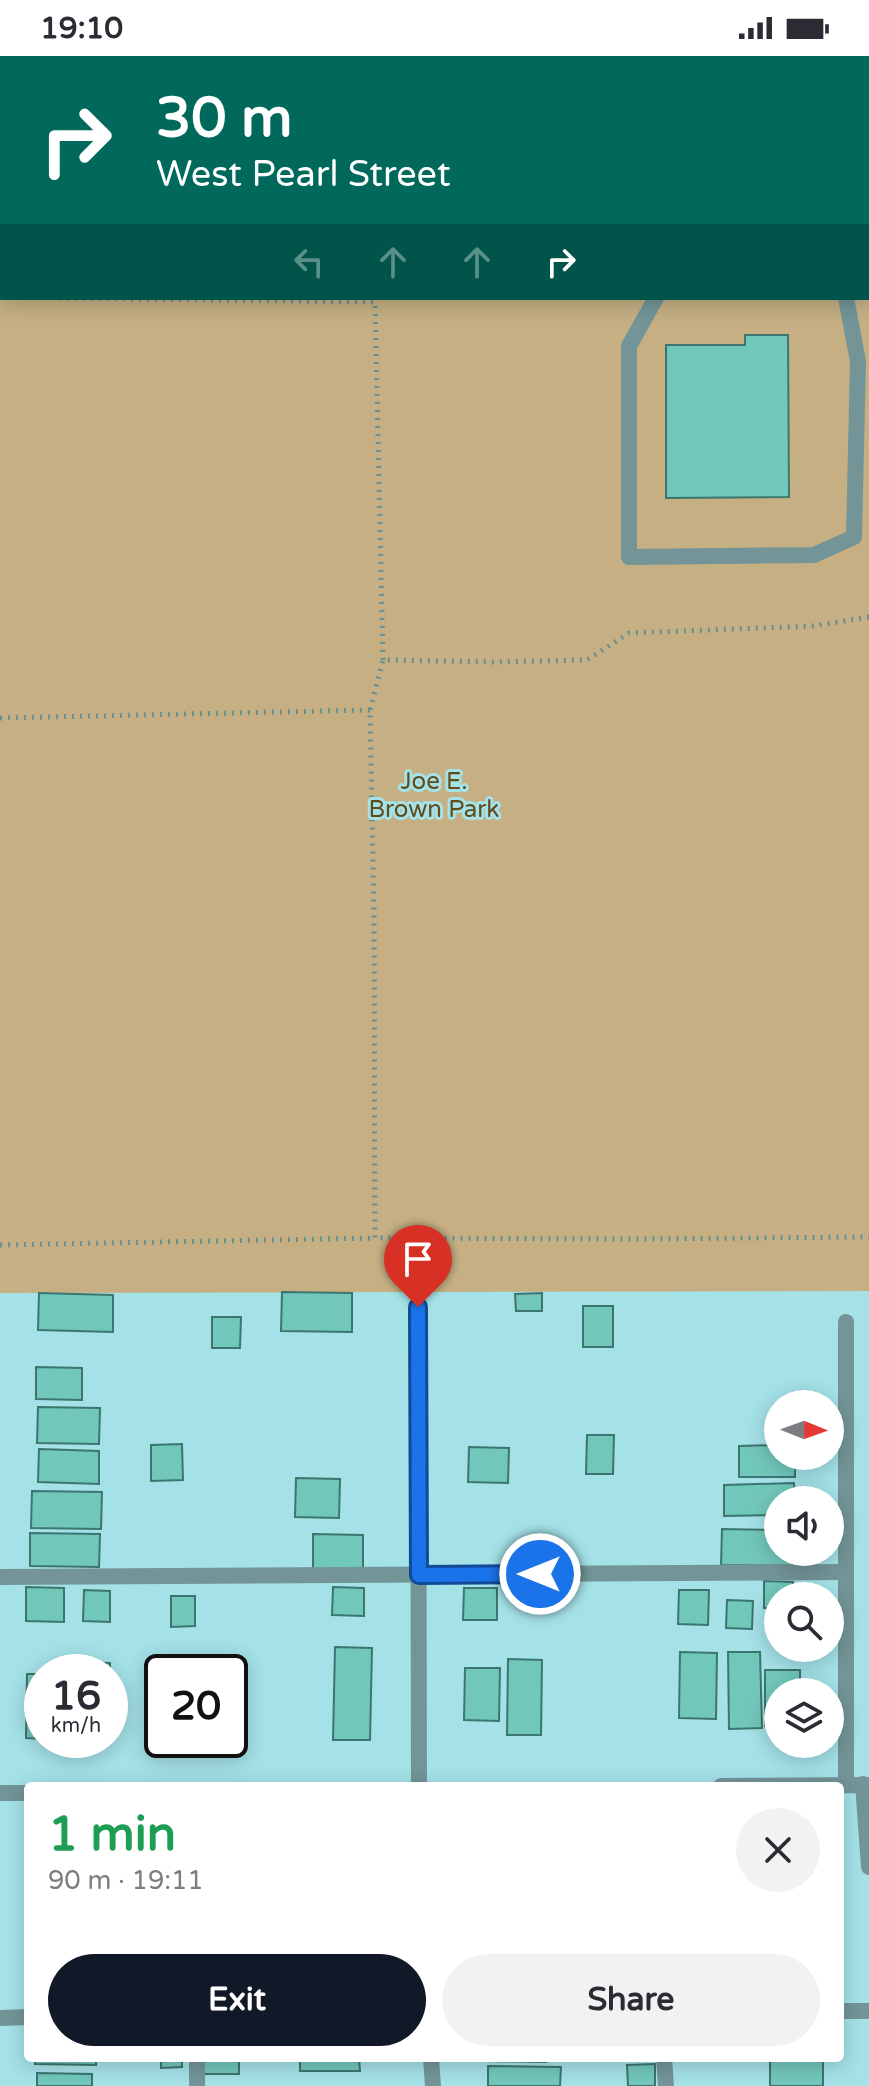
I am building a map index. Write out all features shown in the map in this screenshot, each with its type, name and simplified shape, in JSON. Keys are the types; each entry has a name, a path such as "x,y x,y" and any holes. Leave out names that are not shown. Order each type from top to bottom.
{"street":[{"path":"655,300 629,346 629,557 814,555 854,537 858,361 846,300"},
{"path":"418,1307 419,1782"},
{"path":"846,1322 846,1785 866,1784 869,1867"},
{"path":"0,1577 846,1572"},
{"path":"0,1793 24,1793"},
{"path":"844,2011 869,2011"},
{"path":"0,2018 24,2017"},
{"path":"197,2062 197,2086"},
{"path":"431,2062 433,2086"},
{"path":"664,2062 666,2086"}],"path":[{"path":"375,300 383,660 370,710 375,1238"},
{"path":"383,660 587,660 629,633 813,626 869,617"},
{"path":"0,718 370,710"},
{"path":"0,1245 375,1238 869,1237"}],"green space":[{"name":"Joe E. Brown Park","path":"0,300 869,300 869,1291 0,1293"}],"building":[{"path":"745,335 788,335 789,497 666,498 666,345 745,345"},
{"path":"282,1292 352,1293 352,1332 281,1331"},
{"path":"39,1293 113,1295 113,1332 38,1330"},
{"path":"542,1293 542,1311 516,1311 515,1294"},
{"path":"583,1306 613,1306 613,1347 583,1347"},
{"path":"212,1317 241,1317 240,1348 212,1348"},
{"path":"36,1367 82,1368 82,1400 36,1399"},
{"path":"38,1407 100,1408 99,1444 37,1443"},
{"path":"587,1435 614,1435 613,1474 586,1474"},
{"path":"182,1444 183,1480 151,1481 151,1445"},
{"path":"764,1445 764,1470 795,1470 795,1477 739,1477 739,1446"},
{"path":"469,1447 509,1448 508,1483 468,1482"},
{"path":"39,1449 99,1451 99,1484 38,1482"},
{"path":"296,1478 340,1479 339,1518 295,1517"},
{"path":"794,1483 794,1486 764,1486 764,1515 724,1516 724,1485"},
{"path":"32,1491 102,1492 101,1529 31,1528"},
{"path":"722,1529 764,1530 764,1566 721,1565"},
{"path":"30,1533 100,1534 99,1567 30,1566"},
{"path":"313,1534 363,1535 363,1571 313,1570"},
{"path":"26,1587 64,1588 64,1622 26,1621"},
{"path":"333,1587 364,1588 364,1616 332,1615"},
{"path":"464,1588 497,1588 497,1620 463,1620"},
{"path":"84,1590 110,1591 110,1622 83,1621"},
{"path":"679,1590 709,1590 708,1625 678,1624"},
{"path":"171,1596 195,1596 195,1626 171,1627"},
{"path":"727,1600 753,1601 752,1629 726,1628"},
{"path":"335,1647 372,1648 370,1740 333,1740"},
{"path":"680,1652 717,1653 716,1719 679,1718"},
{"path":"728,1652 760,1652 762,1728 729,1729"},
{"path":"508,1659 542,1660 541,1735 507,1735"},
{"path":"465,1668 500,1668 499,1721 464,1720"},
{"path":"765,1670 800,1670 800,1678 765,1678"},
{"path":"35,2062 96,2062 96,2065"},
{"path":"161,2062 182,2062 182,2067 161,2068"},
{"path":"201,2062 239,2062 239,2074 201,2074"},
{"path":"300,2062 359,2062 360,2071 300,2071"},
{"path":"770,2062 823,2062 823,2086 770,2086"},
{"path":"655,2064 655,2086 628,2086 627,2065"},
{"path":"488,2066 561,2067 560,2086 488,2086"},
{"path":"37,2073 92,2074 92,2086 37,2086"}],"route":[{"path":"418,1307 419,1575 540,1574"}]}
